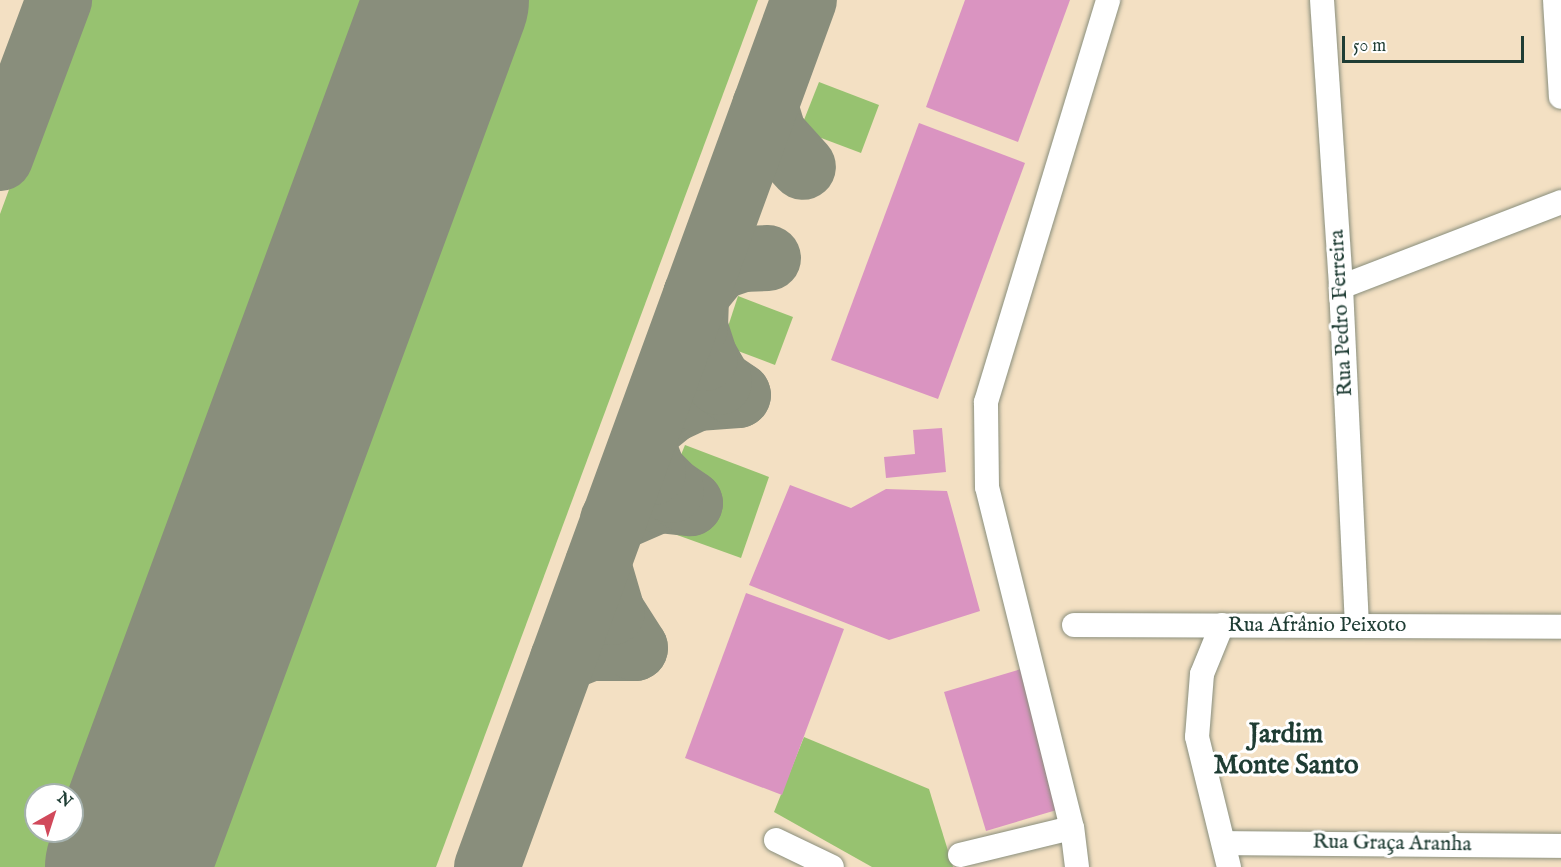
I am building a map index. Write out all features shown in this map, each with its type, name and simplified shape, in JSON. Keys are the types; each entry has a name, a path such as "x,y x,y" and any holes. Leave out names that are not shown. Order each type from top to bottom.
{"street":[{"path":"1077,867 1072,828 987,486 986,402 1108,0"},
{"name":"Rua Pedro Ferreira","path":"1322,0 1341,287 1357,626"},
{"path":"1555,0 1561,97"},
{"path":"1341,287 1561,202"},
{"name":"Rua Afrânio Peixoto","path":"1074,625 1561,627"},
{"path":"1221,625 1202,674 1197,737 1229,867"},
{"path":"960,855 1072,828"},
{"path":"776,840 832,867"},
{"name":"Rua Graça Aranha","path":"1224,843 1408,856 1561,846"}],"green space":[{"path":"79,0 380,0 84,804 84,783 24,783 24,843 70,843 61,867 0,867 0,214"},
{"path":"493,0 758,0 436,867 173,867"},
{"path":"819,82 879,105 861,153 800,130"},
{"path":"738,296 793,317 775,365 722,345"},
{"path":"685,445 769,477 741,558 652,526"},
{"path":"804,737 929,789 953,867 872,867 774,812"}],"building":[{"path":"965,0 1070,0 1018,142 926,107"},
{"path":"919,123 1025,163 938,399 831,360"},
{"path":"942,428 946,472 886,478 884,457 915,454 913,430"},
{"path":"790,485 851,508 886,489 947,491 980,611 889,640 749,585"},
{"path":"746,593 844,629 782,795 685,758"},
{"path":"1021,669 1060,809 986,831 944,692"}],"taxiway":[{"path":"0,158 59,0"},
{"path":"487,867 804,0"},
{"path":"765,106 774,135 803,167"},
{"path":"649,428 671,410 697,398 738,395 719,382 705,358 695,327 696,295 719,267 742,259 768,258"},
{"path":"613,520 659,500 690,503 671,490 653,472 642,444"},
{"path":"563,659 590,648 635,648 612,612 598,564"}],"runway":[{"path":"127,867 447,0"}],"district":[{"name":"Jardim Monte Santo","path":"1286,750"}]}
